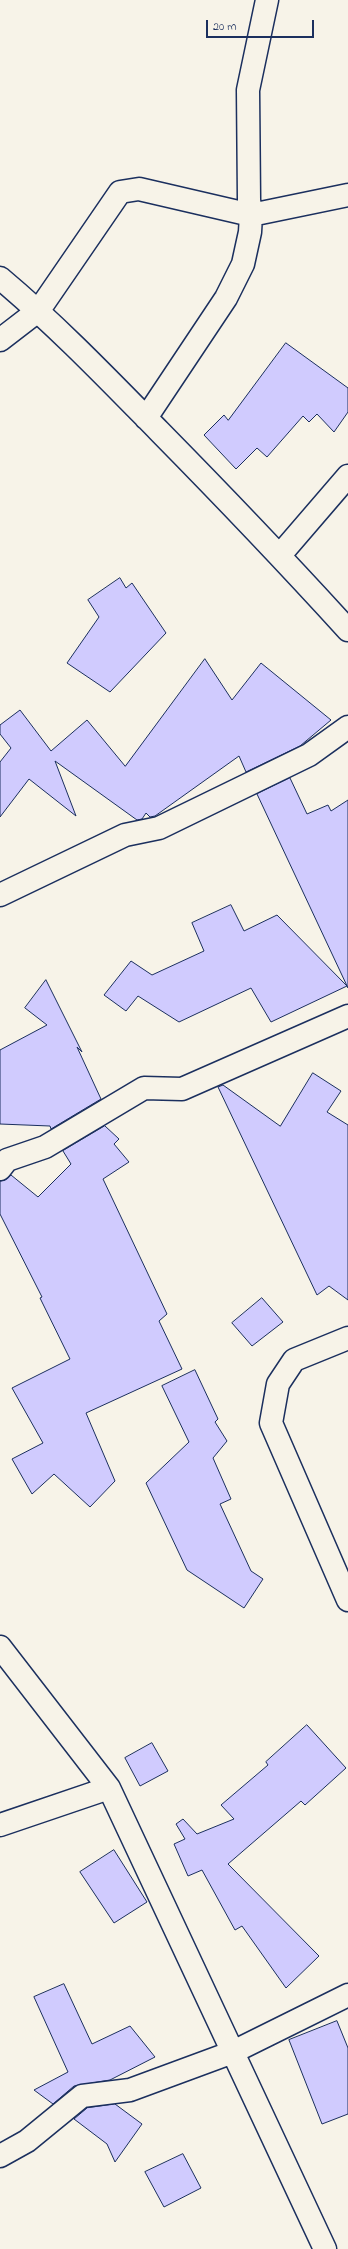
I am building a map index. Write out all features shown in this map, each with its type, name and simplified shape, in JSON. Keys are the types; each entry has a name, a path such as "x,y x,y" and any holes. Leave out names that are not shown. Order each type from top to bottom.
{"street":[{"path":"146,418 226,298 244,264 250,232 251,215 249,200 248,90 267,0"},
{"path":"0,340 38,310 120,192 138,189 251,215 348,195"},
{"path":"0,278 38,310 146,418 280,555 348,630"},
{"path":"280,555 348,476"},
{"path":"0,895 125,835 159,828 309,755 348,727"},
{"path":"0,1169 6,1160 45,1147 144,1088 182,1089 348,1016"},
{"path":"348,1338 294,1360 278,1384 271,1423 348,1600"},
{"path":"0,1647 109,1788 325,2249"},
{"path":"0,1825 109,1788"},
{"path":"0,2156 27,2141 82,2096 130,2090 233,2052 348,1996"}],"building":[{"path":"286,343 348,388 348,412 334,432 317,414 309,422 303,416 267,457 257,448 236,469 204,435 224,415 228,420"},
{"path":"120,578 126,588 132,583 166,633 110,692 67,663 99,617 88,600"},
{"path":"205,659 232,700 261,663 331,720 300,746 246,772 239,756 155,816 150,817 146,813 142,819 137,820 55,761 76,816 29,779 0,817 0,762 11,748 0,734 0,725 20,710 51,751 87,720 125,766"},
{"path":"290,778 307,814 328,805 331,811 348,800 348,988 257,794"},
{"path":"231,905 244,931 277,915 347,986 271,1022 251,988 179,1022 138,996 126,1011 104,995 131,961 152,975 204,951 192,923"},
{"path":"46,980 82,1052 77,1047 101,1099 51,1129 50,1126 0,1124 0,1050 47,1025 25,1008"},
{"path":"313,1073 341,1091 327,1112 348,1125 348,1300 329,1286 317,1295 218,1087 223,1085 280,1126"},
{"path":"105,1126 119,1139 114,1144 129,1162 103,1179 167,1314 159,1321 182,1369 86,1413 115,1481 90,1507 54,1474 32,1494 12,1459 43,1443 12,1388 70,1359 40,1298 42,1297 0,1214 0,1181 5,1180 11,1175 38,1197 71,1164 63,1151"},
{"path":"262,1298 283,1322 252,1346 232,1323"},
{"path":"195,1370 218,1419 215,1422 227,1441 213,1458 231,1499 220,1504 251,1571 263,1579 244,1608 187,1570 146,1483 189,1442 162,1386"},
{"path":"307,1725 346,1768 305,1805 301,1801 228,1864 319,1956 286,1988 242,1926 235,1930 202,1870 188,1876 174,1844 185,1839 176,1824 183,1819 197,1834 234,1819 221,1805 268,1765 266,1762"},
{"path":"152,1743 168,1771 140,1786 125,1758"},
{"path":"114,1850 147,1902 114,1923 80,1872"},
{"path":"64,1984 92,2044 130,2026 155,2057 110,2080 74,2086 53,2104 34,2090 68,2072 34,1997"},
{"path":"337,2021 348,2048 348,2114 322,2124 289,2040"},
{"path":"115,2104 142,2124 115,2162 107,2144 74,2119 87,2108"},
{"path":"183,2154 201,2188 164,2207 145,2172"}]}
